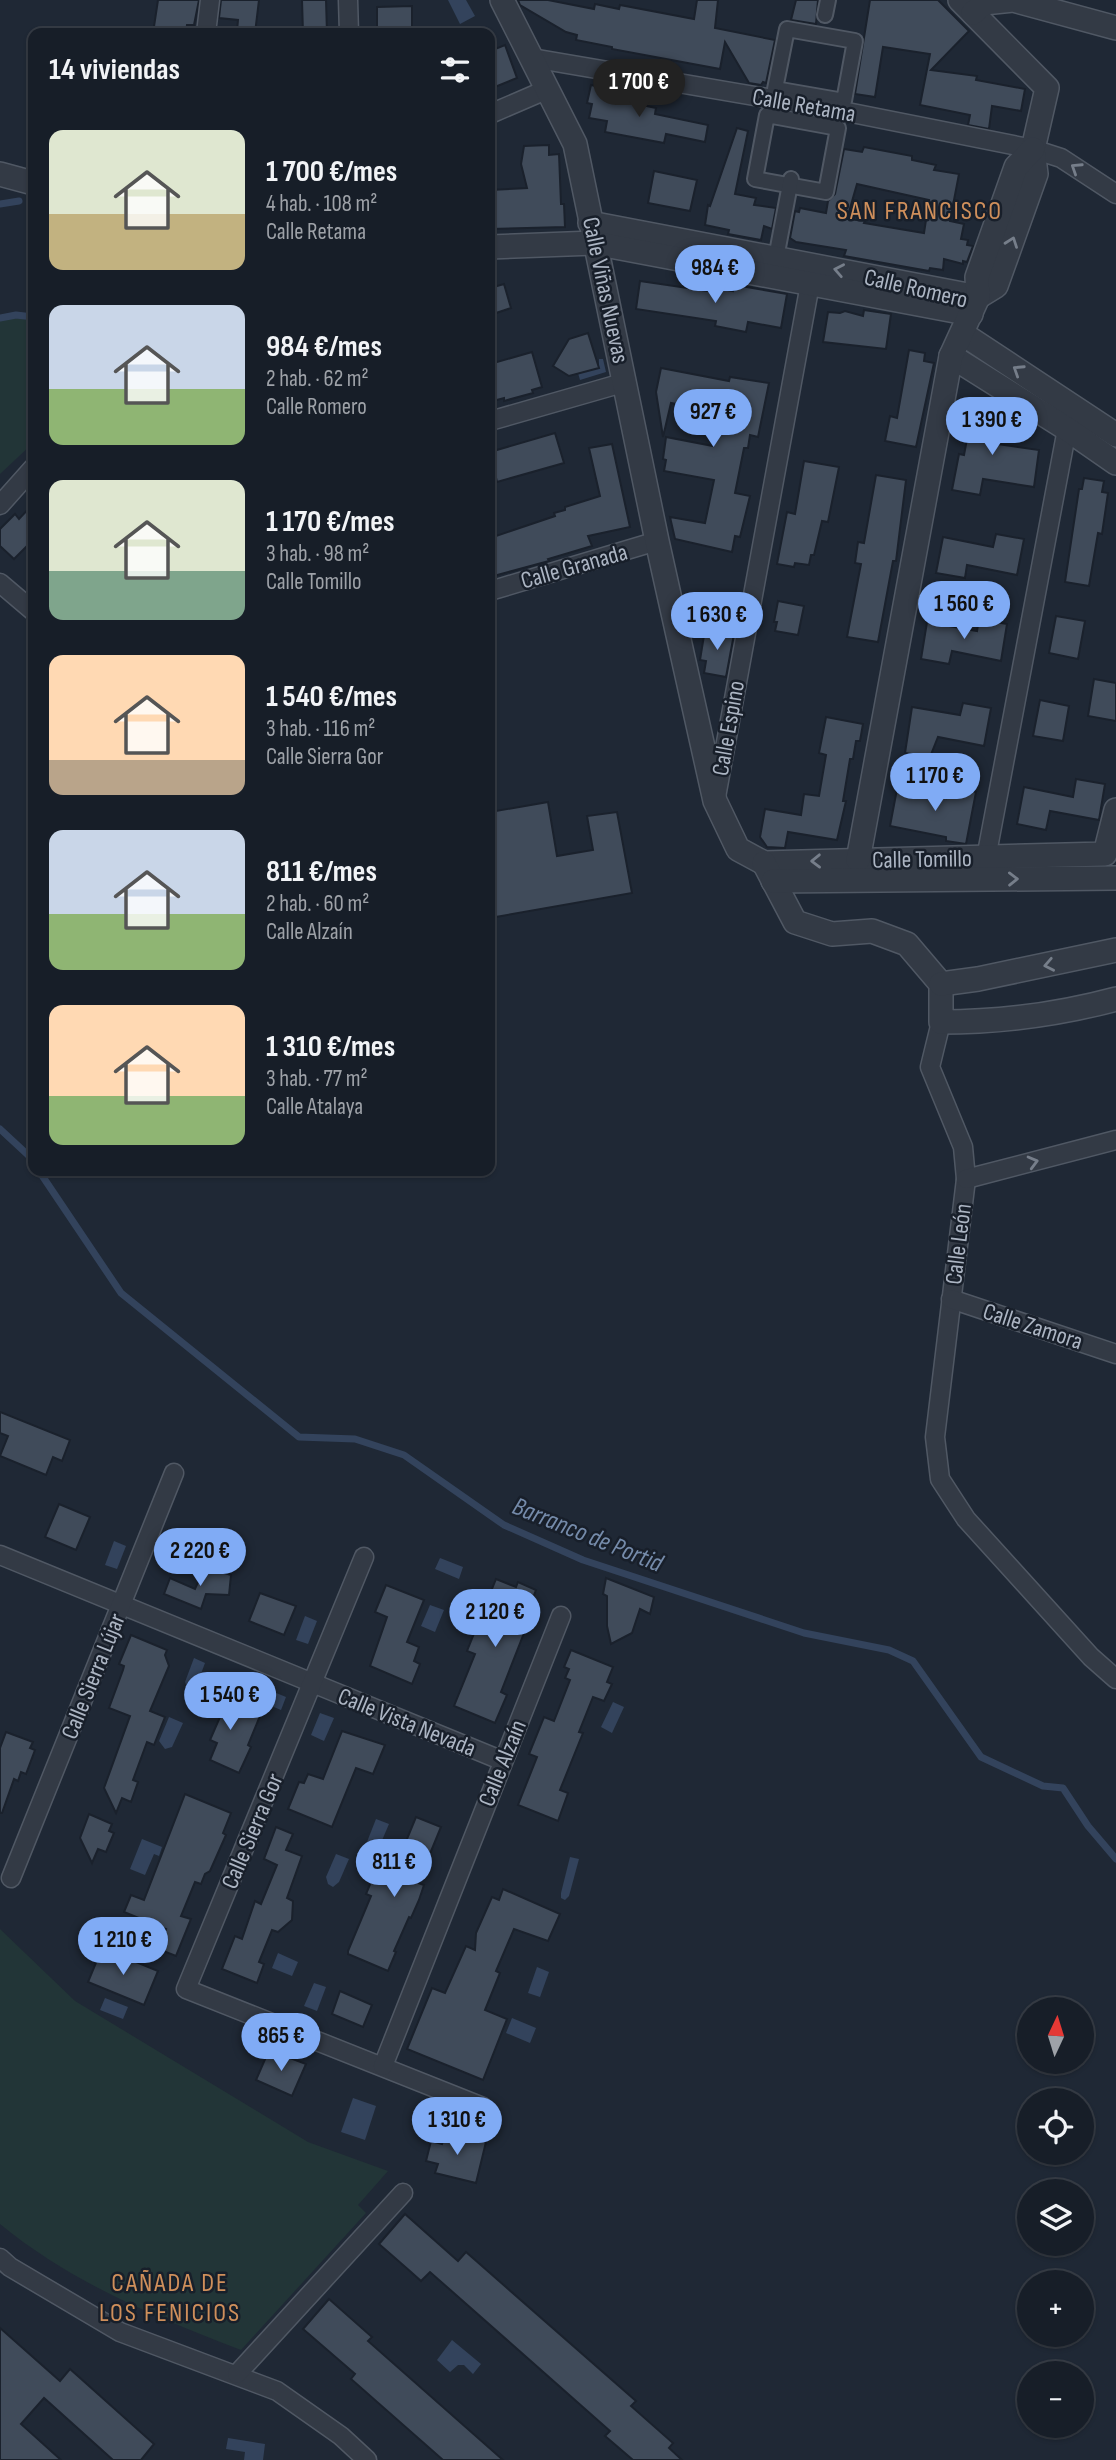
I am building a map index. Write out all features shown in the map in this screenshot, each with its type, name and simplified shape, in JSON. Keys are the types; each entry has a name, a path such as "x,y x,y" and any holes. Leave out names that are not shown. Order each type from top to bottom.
{"street":[{"path":"207,28 210,0"},
{"path":"348,0 349,28"},
{"name":"Calle Viñas Nuevas","path":"502,0 575,144 657,541 715,801 738,849 769,872"},
{"path":"825,15 828,0"},
{"path":"966,7 1013,0 1116,28"},
{"path":"856,870 951,356 971,315 996,286 1037,174 1034,149 1046,88 966,7"},
{"path":"787,29 855,41 844,102 775,89 787,29"},
{"name":"Calle Retama","path":"532,58 836,110 1034,149 1061,158 1116,194"},
{"path":"495,112 548,89"},
{"path":"767,115 838,128 827,192 790,182 755,179 767,115"},
{"path":"0,174 28,182"},
{"path":"776,258 790,182"},
{"path":"495,246 592,233"},
{"name":"Calle Romero","path":"592,233 776,258 971,315"},
{"name":"Calle Romero","path":"592,233 810,284 971,315"},
{"name":"Calle Espino","path":"715,801 810,284"},
{"path":"971,315 1116,463"},
{"path":"951,356 1073,419 1116,435"},
{"path":"495,420 626,382"},
{"path":"984,868 1073,419"},
{"path":"0,505 28,474"},
{"name":"Calle Granada","path":"495,590 657,541"},
{"path":"0,583 28,607"},
{"name":"Calle Tomillo","path":"984,868 1105,854 1116,810"},
{"name":"Calle Tomillo","path":"769,872 984,868 1116,878"},
{"path":"769,872 795,922 832,934 872,931 907,944 941,984 978,979 1116,950"},
{"name":"Calle León","path":"941,984 942,1022 929,1067 963,1147 967,1179 935,1437 940,1479 966,1519 1091,1657 1116,1679"},
{"path":"942,1022 982,1022 1116,999"},
{"path":"967,1179 1116,1140"},
{"name":"Calle Zamora","path":"951,1299 1116,1353"},
{"name":"Calle Sierra Lújar","path":"11,1878 174,1473"},
{"name":"Calle Vista Nevada","path":"0,1555 503,1761"},
{"name":"Calle Sierra Gor","path":"364,1557 186,1989 383,2066"},
{"name":"Calle Alzaín","path":"383,2066 561,1616"},
{"path":"383,2066 483,2106"},
{"path":"237,2374 403,2193"},
{"path":"0,2258 10,2267 120,2332 277,2391 341,2436 367,2460"}],"shaded area":[{"path":"0,320 28,320 28,448 0,474"},
{"path":"0,1929 75,2001 308,2142 388,2171 358,2205 366,2213 241,2350 115,2297 56,2264 0,2224"}],"water":[{"path":"448,0 466,0 475,16 460,24"},
{"path":"599,359 603,359 606,372 580,380 578,373 599,367"},
{"path":"114,1541 126,1546 117,1569 105,1565"},
{"path":"166,1544 189,1552 185,1563 167,1556 164,1562 159,1560"},
{"path":"440,1558 463,1567 459,1579 435,1569"},
{"path":"430,1605 444,1610 435,1632 421,1626"},
{"path":"305,1616 317,1621 308,1644 296,1640"},
{"path":"194,1658 205,1663 196,1687 188,1690 185,1682"},
{"path":"264,1688 286,1697 281,1710 259,1701"},
{"path":"613,1702 624,1707 612,1733 601,1727"},
{"path":"320,1713 334,1718 324,1741 311,1735"},
{"path":"169,1717 183,1723 172,1747 165,1749 159,1741"},
{"path":"376,1819 389,1824 377,1852 365,1847"},
{"path":"142,1839 162,1847 159,1856 154,1854 145,1875 130,1869"},
{"path":"336,1854 349,1859 339,1882 333,1887 328,1884 326,1877"},
{"path":"570,1857 579,1859 569,1896 565,1900 561,1898 561,1893"},
{"path":"278,1953 298,1962 292,1976 272,1968"},
{"path":"537,1967 549,1972 540,1997 528,1993"},
{"path":"314,1983 326,1987 317,2011 304,2006"},
{"path":"105,1998 128,2007 123,2019 100,2010"},
{"path":"512,2018 536,2028 530,2043 506,2033"},
{"path":"353,2098 376,2106 365,2140 341,2132"},
{"path":"452,2340 481,2364 473,2374 464,2365 458,2365 450,2372 437,2360"},
{"path":"228,2438 265,2444 263,2460 244,2460 245,2452 226,2449"}],"building":[{"path":"158,0 199,0 194,25 187,25 187,28 154,28"},
{"path":"221,0 259,0 256,28 237,28 238,20 219,18"},
{"path":"302,0 326,0 327,28 303,28"},
{"path":"518,0 548,0 594,9 595,4 619,9 620,5 694,19 697,0 718,0 715,28 775,40 766,83 749,83 725,42 720,69 612,49 576,40 577,35 566,32 520,5"},
{"path":"796,0 818,0 816,24 791,20"},
{"path":"870,0 938,0 969,31 931,70 977,76 976,80 1025,89 1021,111 992,106 989,129 968,125 970,115 920,105 930,54 883,47 875,97 855,94"},
{"path":"412,6 412,28 377,28 377,7"},
{"path":"505,45 517,78 495,87 495,49"},
{"path":"591,85 624,92 623,101 656,108 655,114 708,125 705,142 666,134 664,143 605,132 607,121 589,118 592,104 587,103"},
{"path":"737,128 748,131 735,194 756,198 754,205 776,208 772,229 764,226 761,240 728,234 729,230 705,225 708,205 710,206"},
{"path":"549,145 549,155 559,154 561,204 564,204 565,227 495,229 495,190 527,188 521,164 524,146"},
{"path":"864,147 912,156 912,160 936,165 934,170 959,174 950,221 964,224 961,239 968,240 967,245 973,246 967,262 963,261 963,264 944,259 943,270 930,268 929,271 844,256 846,250 796,242 790,238 795,211 799,212 800,208 826,213 828,201 835,194 844,149 862,152","holes":["857,184 929,200 924,233 847,219"]},
{"path":"654,171 697,180 690,211 648,203"},
{"path":"640,281 721,293 722,289 733,291 735,285 787,294 781,328 748,322 746,332 715,326 716,321 636,309"},
{"path":"504,284 511,308 495,313 495,287"},
{"path":"864,310 891,314 886,349 823,342 828,312 845,311 863,316"},
{"path":"588,333 599,368 569,376 553,366 569,339"},
{"path":"909,350 925,353 924,361 934,363 916,447 885,441 890,416 897,418"},
{"path":"532,352 542,387 532,390 533,393 504,401 504,398 495,400 495,363"},
{"path":"661,368 729,381 730,377 769,383 758,437 750,435 748,448 744,448 735,493 750,496 740,537 735,536 732,552 675,539 670,517 705,523 714,480 664,471 666,437 713,446 719,411 671,403 663,437 656,392"},
{"path":"974,402 997,406 990,443 1039,450 1034,487 983,479 980,495 952,490 959,454 964,455"},
{"path":"555,433 564,463 497,482 495,451"},
{"path":"612,444 630,527 588,536 592,546 495,576 495,536 555,516 554,513 565,510 565,507 600,496 589,448"},
{"path":"804,461 839,467 828,522 822,521 809,565 795,563 794,567 777,564 787,512 795,514"},
{"path":"876,475 906,480 896,561 893,561 878,642 847,637 861,564 855,563 858,542 864,543"},
{"path":"1084,478 1104,481 1102,492 1108,493 1102,534 1098,533 1089,586 1065,582 1079,489 1082,489"},
{"path":"28,509 28,545 14,559 0,546 0,529 15,514 19,519"},
{"path":"996,534 1024,539 1017,575 967,565 965,578 936,573 943,537 993,547"},
{"path":"778,601 804,606 798,635 775,631"},
{"path":"1056,616 1085,621 1078,659 1049,653"},
{"path":"979,619 1007,624 1001,661 952,651 949,664 921,659 927,622 977,631"},
{"path":"705,629 734,634 726,677 704,673 706,661 700,660"},
{"path":"1094,679 1116,683 1116,721 1088,716"},
{"path":"1040,700 1069,706 1063,741 1033,736"},
{"path":"963,703 991,708 984,746 938,737 930,757 905,753 912,707 960,715"},
{"path":"826,717 863,724 860,741 856,741 853,759 850,759 843,801 846,801 837,840 788,832 785,848 767,847 760,837 765,809 801,815 804,794 819,796 826,755 819,753"},
{"path":"1076,779 1105,784 1099,820 1050,811 1046,830 1017,824 1024,787 1073,797"},
{"path":"948,787 976,792 966,844 946,841 946,837 890,826 897,789 946,798"},
{"path":"548,802 557,856 593,850 587,816 617,812 632,893 495,917 495,811"},
{"path":"0,1412 70,1440 62,1461 53,1457 46,1475 0,1456 8,1436 0,1433"},
{"path":"59,1504 90,1517 76,1550 45,1537"},
{"path":"205,1567 231,1575 229,1595 206,1594 201,1609 164,1594 170,1578 195,1589"},
{"path":"606,1578 654,1597 650,1614 640,1609 632,1633 611,1644 607,1626 607,1596 603,1594"},
{"path":"496,1579 516,1587 518,1582 536,1590 531,1603 535,1605 501,1692 507,1695 495,1723 454,1706 475,1654 467,1651"},
{"path":"386,1585 424,1600 407,1642 419,1647 414,1661 420,1664 412,1684 370,1666 387,1617 375,1612"},
{"path":"260,1593 296,1606 284,1635 249,1621"},
{"path":"131,1635 167,1650 165,1655 169,1666 150,1711 165,1717 154,1745 147,1742 133,1780 138,1782 131,1802 122,1798 116,1813 104,1788 130,1716 109,1708 124,1666 119,1664"},
{"path":"571,1650 613,1667 607,1682 612,1684 604,1701 593,1697 579,1732 583,1733 560,1790 568,1793 558,1821 518,1805 537,1757 529,1754 544,1717 554,1721 570,1680 565,1678 569,1669 564,1667"},
{"path":"205,1693 260,1716 248,1745 251,1747 239,1773 210,1760 217,1743 210,1740 220,1717 199,1708"},
{"path":"342,1731 385,1745 373,1774 356,1768 332,1827 288,1809 299,1782 304,1783 308,1774 323,1779"},
{"path":"6,1732 33,1742 30,1748 35,1750 26,1774 21,1772 18,1781 14,1779 0,1813 0,1748"},
{"path":"185,1794 231,1813 223,1833 226,1835 210,1871 205,1874 201,1884 195,1882 181,1916 191,1919 176,1956 158,1949 166,1929 124,1912 131,1895 144,1900"},
{"path":"89,1814 112,1824 109,1831 114,1833 106,1852 98,1849 92,1863 80,1838"},
{"path":"416,1817 441,1827 418,1883 424,1885 419,1900 394,1951 396,1952 388,1971 348,1954 348,1951 371,1896 366,1894 373,1877 375,1878 379,1868 393,1873"},
{"path":"276,1827 293,1834 286,1850 302,1856 287,1898 293,1901 292,1920 278,1932 272,1930 259,1962 264,1964 257,1983 222,1969 235,1936 242,1939 255,1901 261,1904 277,1865 264,1859"},
{"path":"503,1889 560,1914 548,1941 514,1929 496,1971 500,1973 485,2010 507,2019 483,2080 407,2049 432,1988 445,1993 466,1946 475,1950 476,1933 492,1897 499,1900"},
{"path":"102,1948 158,1971 144,2005 88,1982"},
{"path":"340,1991 372,2005 363,2027 332,2014"},
{"path":"269,2050 306,2064 292,2096 256,2080"},
{"path":"446,2132 486,2142 476,2183 435,2173 438,2164 426,2161 431,2141 442,2144"},
{"path":"405,2214 458,2261 466,2252 636,2401 631,2406 673,2443 669,2448 682,2460 633,2460 605,2436 610,2431 430,2272 421,2281 379,2244"},
{"path":"329,2299 372,2337 368,2341 503,2460 443,2460 351,2379 355,2374 303,2329"},
{"path":"0,2328 60,2381 70,2369 154,2444 141,2460 113,2460 44,2398 21,2424 61,2460 0,2460"}],"waterway":[{"path":"0,204 19,201"},
{"path":"0,318 28,316"},
{"name":"Barranco de Portid","path":"0,1129 28,1155"},
{"name":"Barranco de Portid","path":"42,1176 121,1293 299,1437 355,1439 404,1455 504,1525 583,1560 804,1633 889,1650 913,1661 981,1757 1043,1786 1063,1788 1088,1826 1116,1859"}],"district":[{"name":"SAN FRANCISCO","path":"920,210"},
{"name":"CAÑADA DE LOS FENICIOS","path":"170,2297"}]}
